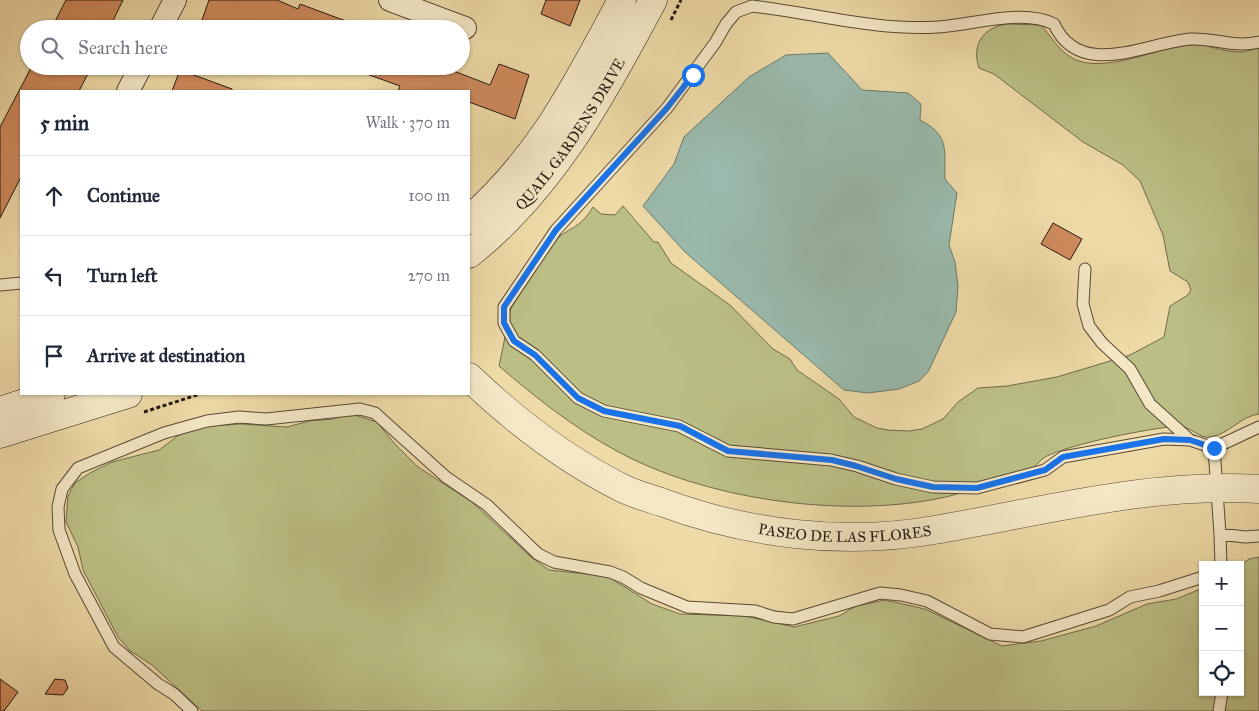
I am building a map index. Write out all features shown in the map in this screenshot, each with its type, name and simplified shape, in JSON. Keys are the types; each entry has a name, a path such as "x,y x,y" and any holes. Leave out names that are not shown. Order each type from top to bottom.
{"street":[{"path":"165,20 175,0"},
{"path":"390,0 444,20"},
{"name":"QUAIL GARDENS DRIVE","path":"470,219 516,174 553,124 622,0"},
{"name":"QUAIL GARDENS DRIVE","path":"470,253 528,198 583,125 653,0"},
{"path":"129,90 136,75"},
{"name":"PASEO DE LAS FLORES","path":"470,378 538,437 623,488 684,511 730,523 790,534 840,538 899,535 1077,504 1217,487 1259,489"},
{"path":"0,411 48,395"},
{"path":"0,434 91,399 121,395"}],"lane":[{"path":"1259,42 1242,46 1204,38 1183,40 1118,55 1096,55 1085,52 1069,43 1059,33 1054,24 1037,17 939,27 897,28 752,6 736,12 693,75 667,108 556,230 504,307 504,323 514,341 535,355 578,398 604,411 680,426 728,451 741,454 832,460 896,479 933,487 977,488 1045,470 1063,457 1164,439 1190,440 1214,448 1259,427"},
{"path":"1085,269 1082,289 1089,326 1102,342 1130,369 1150,404 1190,440"},
{"path":"0,285 20,283"},
{"path":"192,711 174,694 158,684 114,647 75,574 59,530 58,507 62,489 78,468 136,444 207,420 239,417 266,419 360,409 375,413 446,477 487,505 538,554 554,562 610,572 687,608 755,611 774,617 793,619 880,593 901,595 927,601 990,634 1023,637 1109,610 1130,597 1160,591 1199,578"},
{"path":"1214,448 1221,561"},
{"path":"1220,534 1245,537 1259,536"},
{"path":"1218,711 1221,696"}],"green space":[{"path":"1007,24 1041,25 1055,43 1072,58 1098,64 1129,59 1188,45 1201,45 1240,52 1259,48 1259,414 1246,418 1224,432 1211,437 1202,436 1179,426 1130,433 1072,447 1045,457 1034,467 948,497 898,504 857,506 815,505 729,492 688,481 650,467 584,432 540,400 499,366 511,308 553,243 583,220 593,207 601,214 615,215 623,206 654,242 658,242 671,263 730,305 773,349 790,359 797,370 839,399 854,417 877,428 909,431 922,429 943,419 958,402 978,388 1007,386 1057,377 1130,355 1164,337 1170,306 1188,295 1191,290 1188,282 1170,271 1163,235 1140,181 1123,165 1083,142 994,74 979,68 977,51 981,38 992,29"},
{"path":"351,414 377,422 394,443 418,467 472,502 531,557 549,570 607,576 652,604 680,614 745,616 794,627 839,616 856,606 885,600 925,609 1002,646 1041,641 1096,626 1147,604 1176,599 1199,590 1199,696 1244,696 1244,562 1259,557 1259,711 202,711 152,665 129,650 118,637 83,570 78,547 66,522 68,496 75,483 90,473 112,462 159,450 183,432 208,426 241,424 287,427 309,421 333,419"}],"shaded area":[{"path":"828,53 862,90 908,93 921,104 920,120 930,126 941,138 945,151 945,179 957,193 949,245 955,262 958,286 956,312 928,372 919,381 899,389 868,393 844,390 685,252 643,206 674,164 684,137 749,77 786,55"}],"building":[{"path":"66,0 123,0 113,20 56,20"},
{"path":"209,0 277,0 298,9 300,4 343,20 202,20"},
{"path":"546,0 580,0 570,26 541,14"},
{"path":"499,64 529,75 515,119 470,102 470,90 398,90 400,86 369,75 464,75 490,85"},
{"path":"27,75 87,75 80,90 20,90 20,179 0,218 0,127"},
{"path":"178,75 194,75 232,89 232,90 172,90"},
{"path":"1053,223 1082,239 1070,260 1041,244"},
{"path":"0,679 18,692 4,711 0,711"},
{"path":"55,679 65,680 68,688 63,695 45,694"}],"route":[{"path":"693,75 667,108 615,167 556,230 504,307 504,323 514,341 535,355 578,398 604,411 635,419 680,426 728,451 741,454 832,460 896,479 933,487 977,488 1045,470 1063,457 1164,439 1190,440 1214,448"}]}
